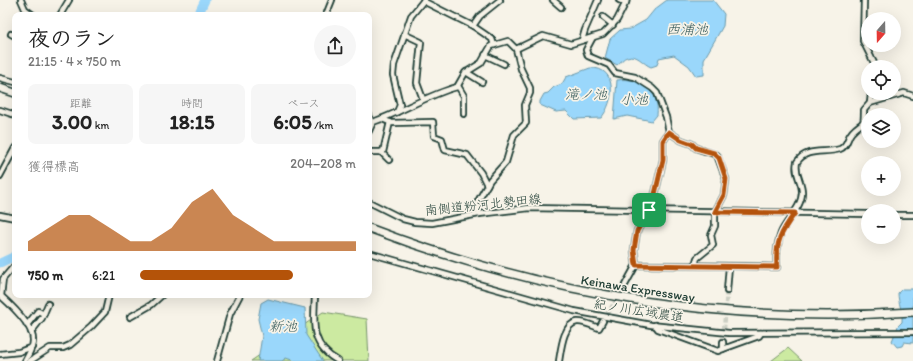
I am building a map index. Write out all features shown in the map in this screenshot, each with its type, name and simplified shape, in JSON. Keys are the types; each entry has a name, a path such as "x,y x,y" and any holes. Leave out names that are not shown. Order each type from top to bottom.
{"highway":[{"path":"0,88 12,91"},
{"name":"Keinawa Expressway","path":"372,229 428,250 514,276 557,286 642,302 683,308 803,316 913,312"}],"street":[{"path":"21,0 25,9 28,12"},
{"path":"62,12 69,0"},
{"path":"327,12 332,0"},
{"path":"473,26 480,16 500,0"},
{"path":"553,0 562,7"},
{"path":"582,40 598,0"},
{"path":"516,49 543,36 571,44 603,34 613,25 626,2 619,0"},
{"path":"864,0 863,41 872,60"},
{"path":"397,112 400,105 393,75 394,65 411,16 424,1 473,26 492,39 494,45"},
{"path":"603,17 613,25"},
{"path":"404,34 421,42 417,82 424,99"},
{"path":"593,37 586,50 588,56 609,65 615,73 635,77 652,88 656,93 666,117 669,132 663,141 663,160 655,194 649,210 637,231 634,250 636,265 625,285"},
{"path":"372,124 424,99 458,86 466,72 481,63 491,46 508,41 516,49 521,68 530,88 530,93 525,105 526,123 514,135 506,162 487,185 477,203 479,214"},
{"path":"485,55 504,64"},
{"path":"466,72 482,82"},
{"path":"0,78 12,81"},
{"path":"458,86 464,96 464,114"},
{"path":"636,265 777,267 776,254 781,233 795,213 802,192 796,171 799,158 808,152 842,147 847,142 850,133 866,119 864,110 870,103 904,93 913,96"},
{"path":"0,110 12,114"},
{"path":"382,119 390,122 434,122 434,136 442,140 444,154"},
{"path":"382,152 390,129 390,122"},
{"path":"669,132 681,140 692,144 696,148 717,154 726,179 724,195 715,212 714,226 711,235 713,245 697,258 695,265"},
{"path":"444,148 446,151 467,155 473,160 487,185"},
{"path":"694,154 696,148"},
{"path":"372,152 382,152 389,160"},
{"path":"0,176 12,154"},
{"name":"南側道粉河北勢田線","path":"372,204 403,219 415,222 432,223 479,214 529,208 861,214"},
{"path":"0,215 12,217"},
{"path":"901,215 913,215"},
{"name":"紀ノ川広域農道","path":"372,254 574,311 655,325 729,333 913,332"},
{"path":"727,291 729,266"},
{"path":"12,269 3,280 1,296 27,325 34,340 32,348 25,361"},
{"path":"30,361 50,348 63,348 70,345 91,328 104,312 108,298"},
{"path":"130,317 151,305 159,298"},
{"path":"217,361 222,338 238,298"},
{"path":"315,298 315,337 321,346 338,361"},
{"path":"31,332 44,314 48,304"},
{"path":"228,312 233,308"},
{"path":"27,325 38,311 44,314"},
{"path":"559,361 566,333 572,324 578,322 599,328 603,321"},
{"path":"655,325 658,329 718,351 760,336 761,333"},
{"path":"723,342 723,349"},
{"path":"0,354 19,352 32,348"}],"green space":[{"path":"323,312 367,319 369,361 251,361"},
{"path":"788,348 802,361 771,361"}],"water":[{"name":"西浦池","path":"667,0 713,0 724,14 723,26 704,59 704,75 696,76 689,66 674,55 659,58 657,65 651,67 634,56 623,59 617,65 605,58 610,39 620,30 630,29 646,20 655,9"},
{"name":"滝ノ池","path":"590,68 599,69 606,73 610,79 611,95 609,104 601,118 574,119 566,111 556,112 540,105 540,101 544,94 548,93 554,87 562,84 566,77"},
{"name":"小池","path":"617,80 641,83 652,92 657,106 657,115 652,121 627,116 614,119"},
{"path":"902,289 913,289 913,343 904,342 902,346 897,347 892,341 898,326 902,322 898,293"},
{"name":"新池","path":"268,299 305,308 306,335 323,361 295,361 286,358 282,361 258,361 262,336 258,319 261,303"}],"waterway":[{"path":"199,12 205,0"},
{"path":"0,263 12,257"}],"tunnel":[{"path":"604,320 625,285"},
{"path":"723,342 727,291"}],"route":[{"path":"669,132 681,140 692,144 696,148 717,154 726,179 724,195 715,212 795,213 781,233 776,254 777,267 657,264 636,265 634,250 637,231 649,210 655,194 660,167 663,160 663,141 669,132"}]}
